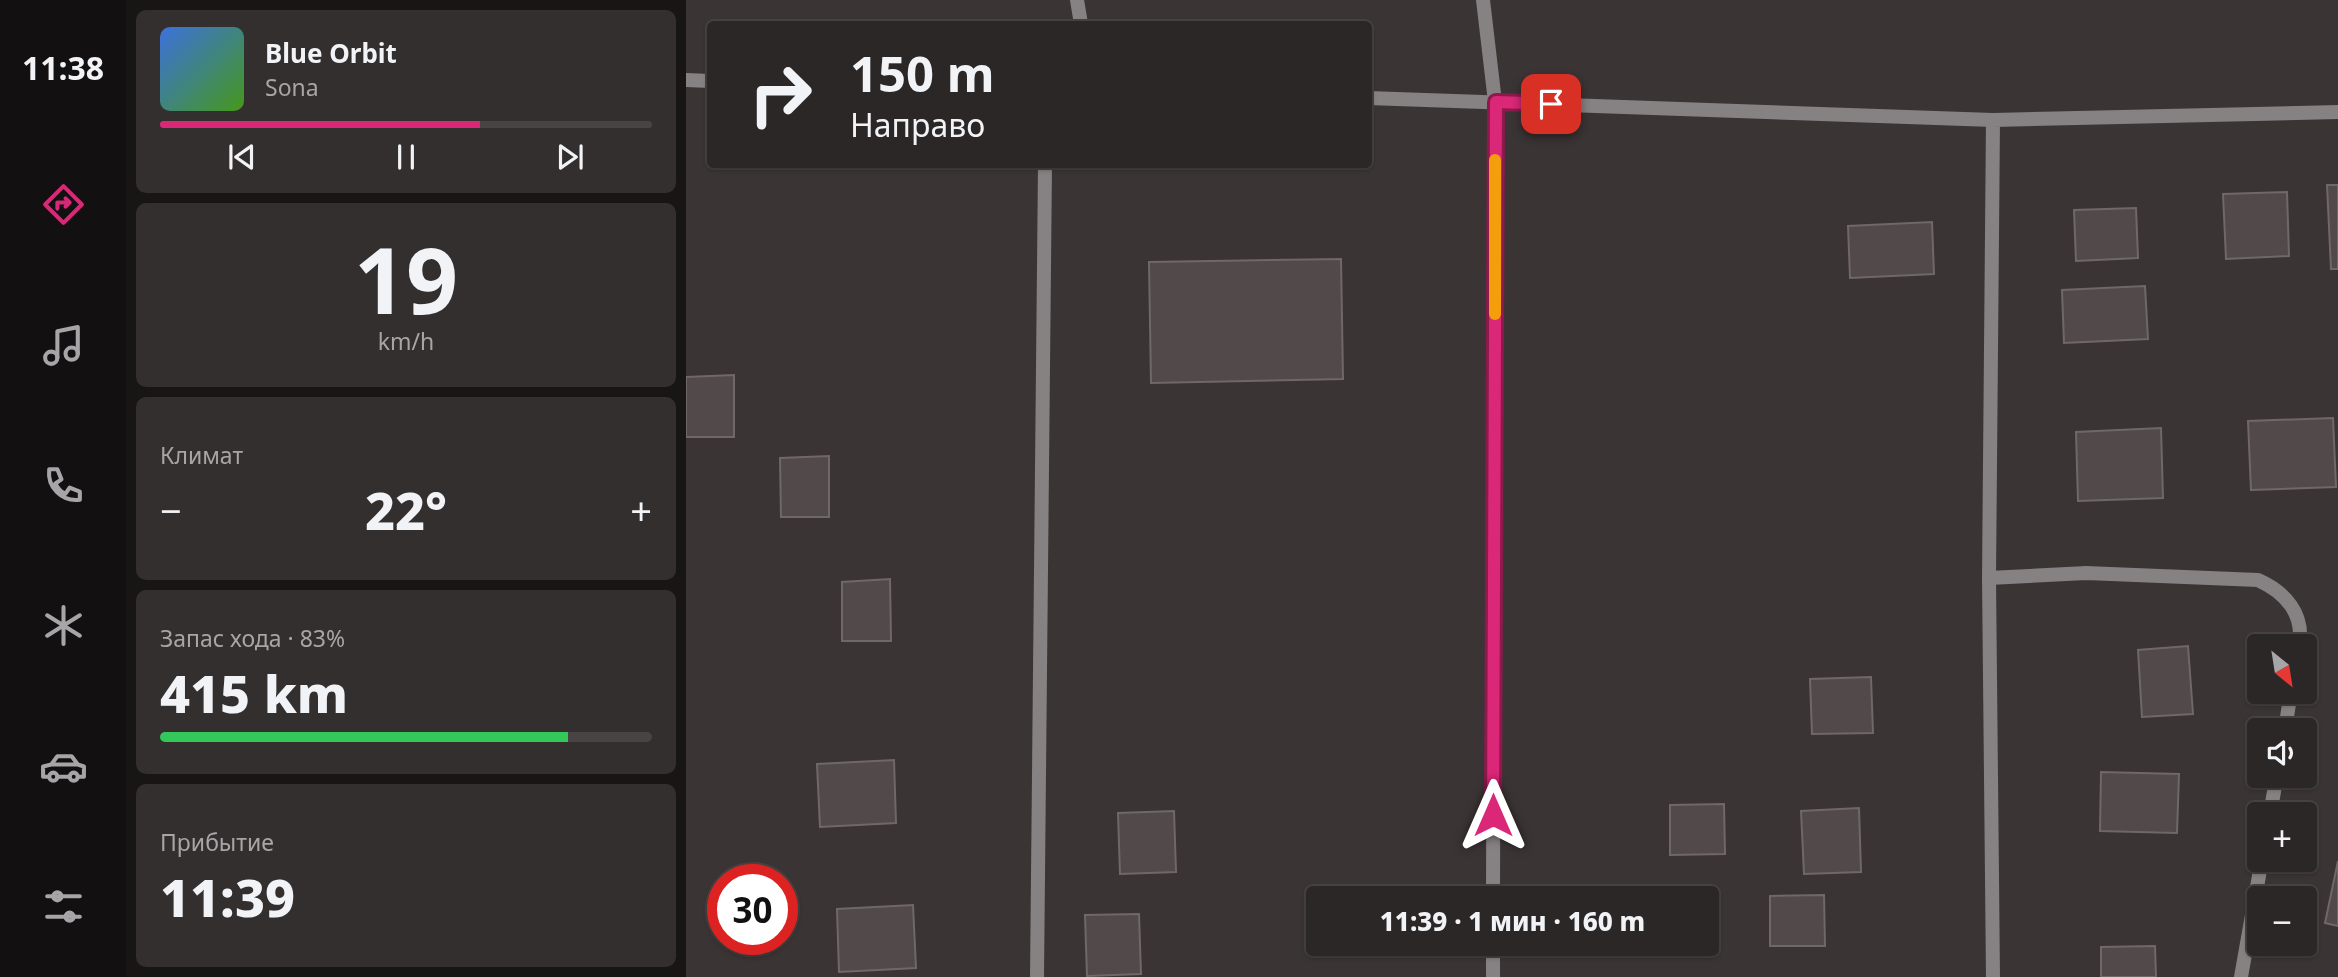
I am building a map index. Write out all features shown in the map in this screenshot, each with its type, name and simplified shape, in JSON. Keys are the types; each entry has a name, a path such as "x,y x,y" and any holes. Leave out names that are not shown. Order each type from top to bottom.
{"street":[{"path":"1077,0 1080,21"},
{"path":"1483,0 1496,102 1493,886"},
{"path":"686,80 707,81"},
{"path":"1372,97 1993,120 2338,112"},
{"path":"1993,120 1989,578 1993,977"},
{"path":"1037,977 1045,168"},
{"path":"1989,578 2086,573 2258,580 2275,587 2288,600 2297,614 2300,634"},
{"path":"2241,977 2260,872"},
{"path":"1493,956 1493,977"}],"building":[{"path":"2327,185 2338,185 2338,269 2331,269"},
{"path":"2287,192 2289,256 2226,259 2223,194"},
{"path":"2136,208 2138,258 2076,261 2074,210"},
{"path":"1932,222 1934,274 1850,278 1848,226"},
{"path":"1341,259 1343,379 1151,383 1149,262"},
{"path":"2145,286 2148,339 2064,343 2062,290"},
{"path":"734,375 734,437 686,437 686,377"},
{"path":"2333,418 2336,487 2251,490 2248,421"},
{"path":"2161,428 2163,498 2078,501 2076,432"},
{"path":"829,456 829,517 781,517 780,458"},
{"path":"890,579 891,641 842,641 842,582"},
{"path":"2188,646 2193,714 2142,717 2138,650"},
{"path":"1871,677 1873,733 1812,734 1810,679"},
{"path":"894,760 896,823 820,827 817,764"},
{"path":"2101,772 2179,774 2177,833 2100,831"},
{"path":"1724,804 1725,854 1670,855 1670,805"},
{"path":"1859,808 1861,872 1804,874 1801,811"},
{"path":"1174,811 1176,872 1120,874 1118,813"},
{"path":"2338,861 2338,926 2325,923"},
{"path":"1824,895 1825,946 1770,946 1770,896"},
{"path":"913,905 916,968 839,972 837,909"},
{"path":"1139,914 1141,974 1087,976 1085,915"},
{"path":"2155,946 2156,977 2101,977 2101,947"}],"slow traffic":[{"path":"1495,160 1495,314"}],"route":[{"path":"1493,815 1496,102 1551,104"}]}
